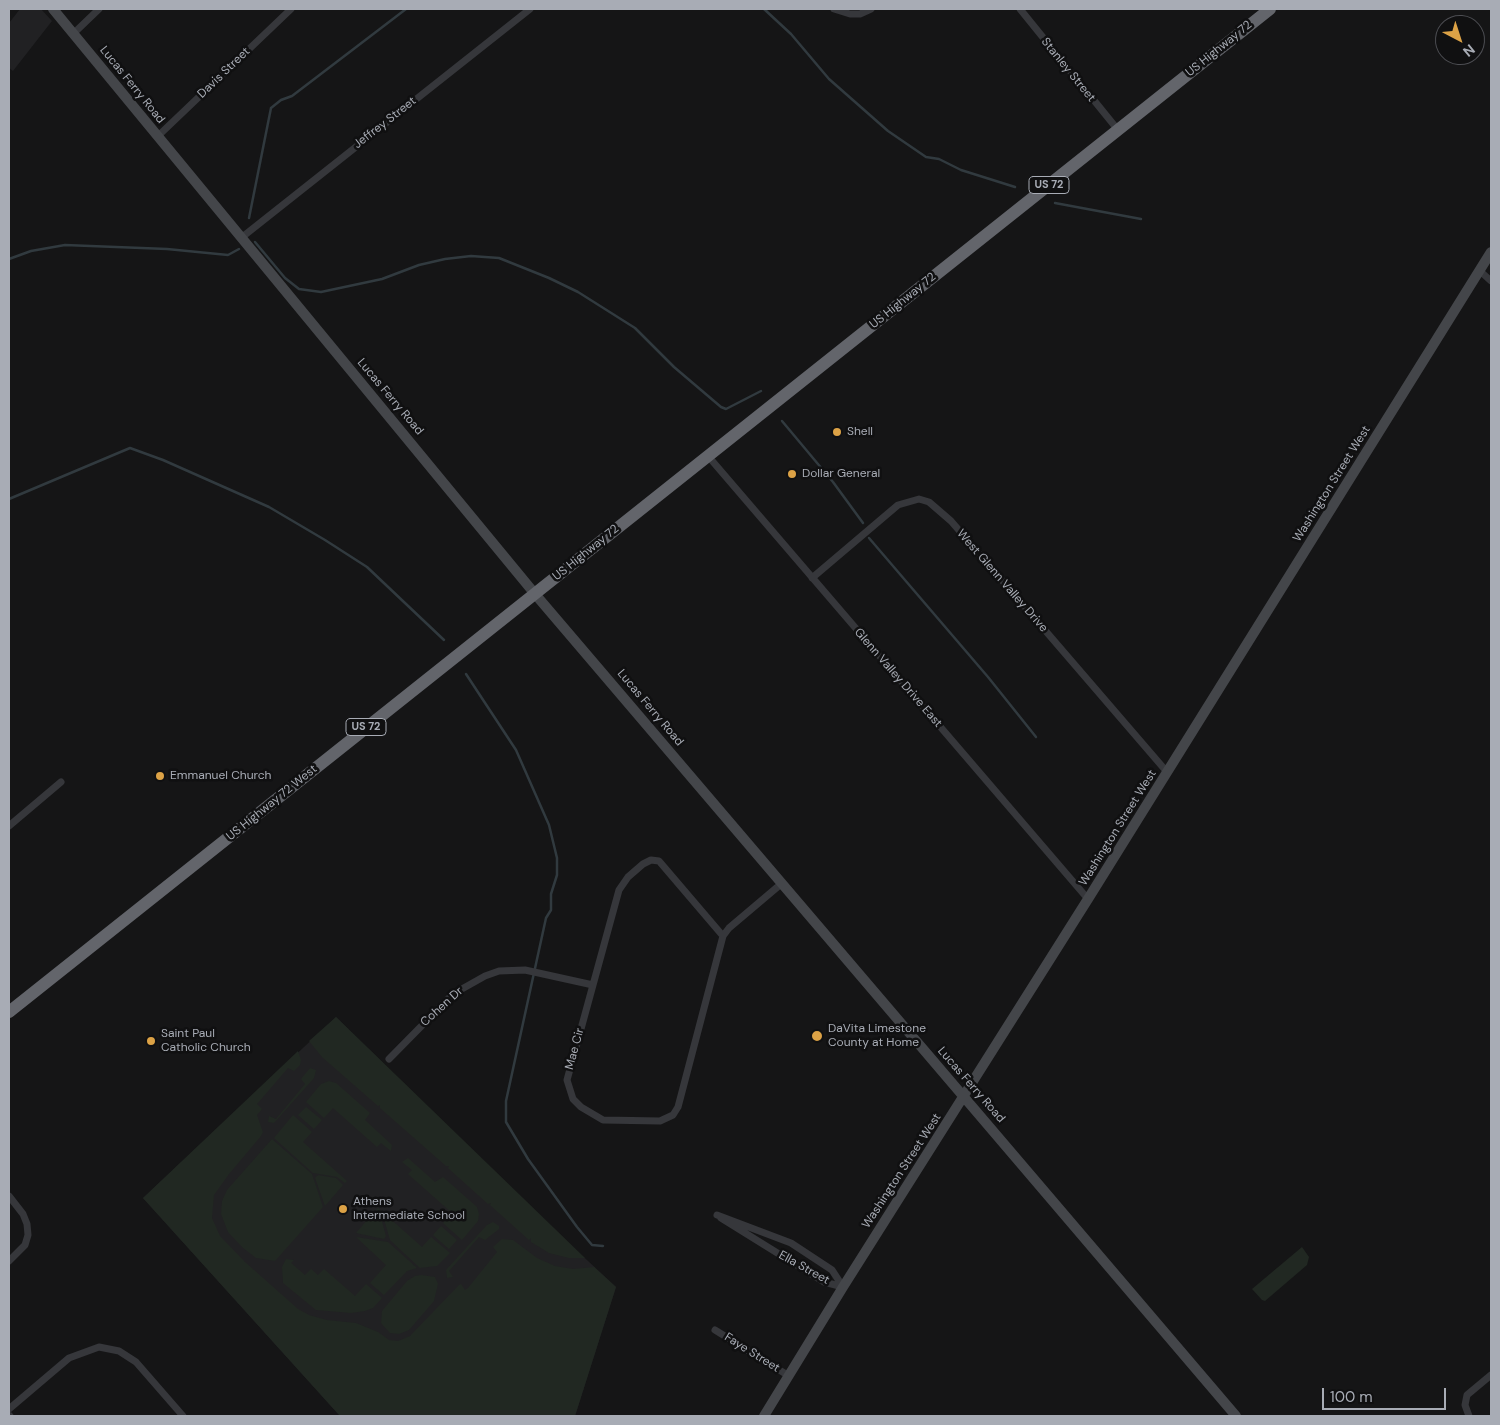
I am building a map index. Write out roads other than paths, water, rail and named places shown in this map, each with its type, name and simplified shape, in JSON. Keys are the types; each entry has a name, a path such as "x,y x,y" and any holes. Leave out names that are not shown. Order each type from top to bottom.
{"highway":[{"name":"US Highway 72","path":"535,594 1270,9"},
{"name":"US Highway 72 West","path":"9,1012 535,594"}],"street":[{"name":"Lucas Ferry Road","path":"54,9 535,594 1236,1416"},
{"path":"74,33 99,9"},
{"name":"Davis Street","path":"158,136 291,9"},
{"name":"Jeffrey Street","path":"241,238 530,9"},
{"path":"834,9 850,14 860,14 872,9"},
{"name":"Stanley Street","path":"1020,9 1118,130"},
{"name":"Washington Street West","path":"764,1416 1491,252"},
{"path":"1480,270 1491,281"},
{"name":"Glenn Valley Drive East","path":"708,456 1088,900"},
{"name":"West Glenn Valley Drive","path":"812,578 898,505 919,499 929,502 952,521 1167,772"},
{"path":"9,826 61,782"},
{"name":"Mae Cir","path":"723,936 659,861 651,860 628,877 619,890 567,1080 573,1099 594,1116 603,1120 660,1121 670,1118 678,1107 723,936 729,928 781,884"},
{"name":"Cohen Dr","path":"388,1059 441,1005 470,984 499,971 529,971 593,985"},
{"path":"9,1196 23,1214 28,1235 25,1245 9,1261"},
{"name":"Ella Street","path":"717,1215 791,1243 832,1270 843,1287 824,1282 734,1228 717,1215"},
{"name":"Faye Street","path":"715,1330 788,1376"},
{"path":"9,1409 69,1358 78,1352 99,1347 119,1351 136,1362 183,1416"},
{"path":"1468,1416 1464,1405 1467,1395 1491,1375"}],"waterway":[{"path":"249,218 271,108 281,100 292,96 406,9"},
{"path":"764,9 791,34 829,79 888,131 926,157 939,159 961,170 1015,187"},
{"path":"1055,203 1141,219"},
{"path":"255,242 285,278 299,289 321,292 382,279 419,265 445,259 471,256 499,258 578,292 635,328 674,367 721,407 726,409 761,391"},
{"path":"9,259 31,251 65,245 167,249 228,255 239,249"},
{"path":"782,421 833,482 863,523"},
{"path":"9,499 130,448 163,460 269,507 325,540 367,567 444,640"},
{"path":"869,538 988,677 1036,737"},
{"path":"466,674 516,750 549,825 557,858 557,875 551,894 551,910 546,918 506,1101 506,1122 528,1159 577,1227 592,1245 603,1246"}],"place":[{"name":"Shell","path":"837,432"},
{"name":"Dollar General","path":"792,474"},
{"name":"Emmanuel Church","path":"160,776"},
{"name":"DaVita Limestone County at Home","path":"817,1036"},
{"name":"Saint Paul Catholic Church","path":"151,1041"},
{"name":"Athens Intermediate School","path":"343,1209"}]}
